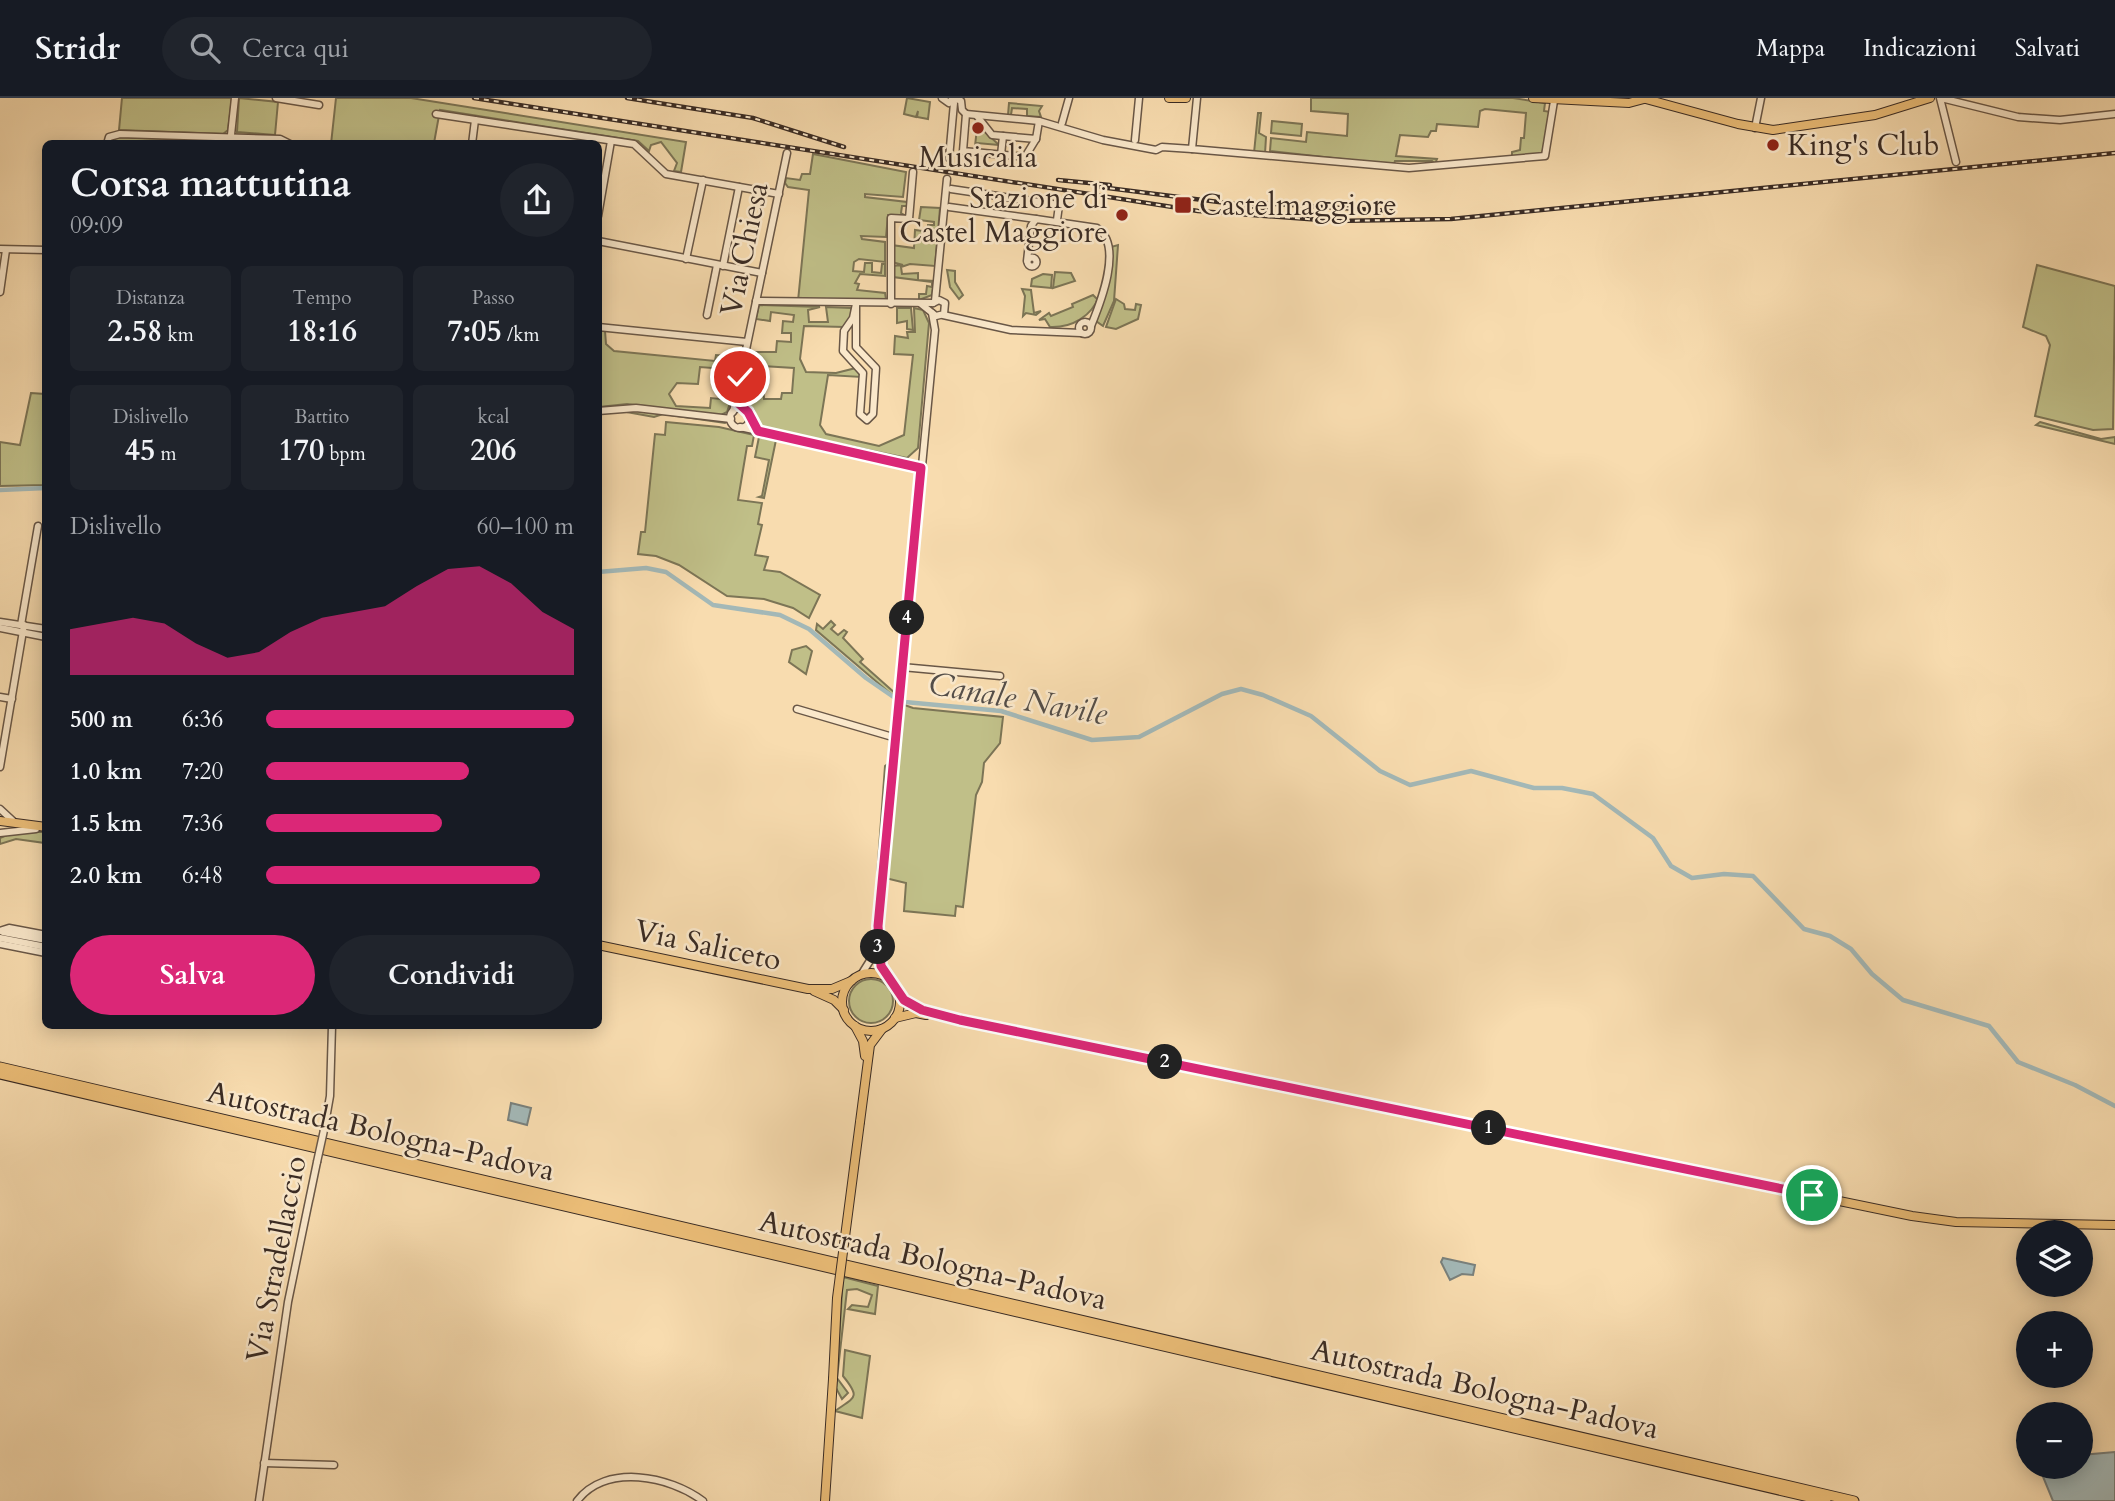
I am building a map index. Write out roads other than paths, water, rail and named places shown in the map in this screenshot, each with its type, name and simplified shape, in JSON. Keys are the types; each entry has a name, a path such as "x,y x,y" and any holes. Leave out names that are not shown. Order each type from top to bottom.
{"highway":[{"name":"Autostrada Bologna-Padova","path":"0,1067 1854,1501"},
{"name":"Autostrada Bologna-Padova","path":"0,1074 1826,1501"}],"main road":[{"path":"1169,98 1186,98"},
{"path":"1533,98 1623,103 1649,99 1755,128 1773,130 1818,126 1881,113 1921,99 1940,98"},
{"path":"1623,103 1633,98"},
{"path":"1663,98 1674,107"},
{"path":"0,821 42,827"},
{"name":"Via Saliceto","path":"602,947 808,989 834,1000 844,1010 863,1041 865,1065"},
{"path":"861,975 878,974 888,978 914,1007 960,1020"},
{"name":"Via Saliceto","path":"808,989 832,989 861,975"},
{"path":"844,1010 843,994 851,981"},
{"path":"895,1018 899,993"},
{"path":"825,1501 837,1298 865,1065 870,1045 885,1027 895,1018 916,1013 1912,1216 1956,1222 2115,1225"},
{"path":"853,1024 868,1030 885,1027"}],"street":[{"path":"231,140 235,98"},
{"path":"276,98 319,105"},
{"path":"1062,123 1069,98"},
{"path":"1135,141 1139,98"},
{"path":"1192,149 1197,98"},
{"path":"1755,128 1761,98"},
{"path":"1956,162 1940,98 2018,117 2060,120 2115,114"},
{"path":"949,158 953,120 950,99 961,101 961,109 966,114 1039,121 1103,140 1156,149 1192,149 1409,168 1545,156 1554,101"},
{"path":"436,114 637,146 666,174 779,194"},
{"path":"966,114 963,151 1001,155 1025,157 1036,139 1039,121"},
{"path":"978,116 992,135 1036,139"},
{"path":"472,140 475,120"},
{"path":"108,140 109,137 120,134 282,140"},
{"path":"1001,155 1006,136"},
{"path":"602,193 611,141"},
{"name":"Via Chiesa","path":"731,415 787,153"},
{"path":"891,304 891,218 909,219 913,172"},
{"path":"861,975 871,960 878,926 947,179"},
{"path":"686,259 703,180"},
{"path":"707,315 739,187"},
{"path":"951,190 1059,205 1057,220"},
{"path":"942,315 1011,330 1089,332 1108,273 1106,236 1097,228 1057,220 949,207"},
{"path":"1030,239 1036,260 1033,267 1027,261 1032,222 1036,219"},
{"path":"602,242 762,273"},
{"path":"0,292 3,249 42,250"},
{"path":"756,301 921,304 937,306 959,317"},
{"path":"856,304 855,345 874,363 877,372 873,414 867,420 860,414 863,373 851,359 856,304"},
{"path":"937,306 942,315"},
{"path":"937,306 942,315"},
{"path":"1057,330 1081,322 1098,309"},
{"path":"934,330 942,315"},
{"path":"1081,322 1091,326"},
{"path":"1081,322 1078,329 1082,333"},
{"path":"602,327 747,342"},
{"path":"851,359 854,352 860,351"},
{"path":"863,373 877,372"},
{"path":"736,396 741,408 748,412 758,431"},
{"path":"602,411 636,408 720,417 731,415 741,408"},
{"path":"731,415 740,428 906,462 921,468"},
{"path":"740,428 750,420"},
{"path":"906,462 922,459"},
{"path":"0,767 38,526"},
{"path":"0,622 42,635"},
{"path":"0,628 42,629"},
{"path":"902,667 1000,676"},
{"path":"0,697 12,699"},
{"path":"797,709 896,738"},
{"path":"0,809 18,824"},
{"path":"0,833 42,828"},
{"path":"878,926 879,957 888,978"},
{"path":"0,931 9,928 42,936"},
{"path":"0,938 42,949"},
{"path":"0,944 42,949"},
{"name":"Via Stradellaccio","path":"259,1501 288,1302 330,1096 332,1029"},
{"path":"264,1463 334,1465"},
{"path":"577,1501 592,1487 633,1478 665,1481 682,1487 703,1501"}],"waterway":[{"name":"Canale Navile","path":"0,490 42,488"},
{"name":"Canale Navile","path":"602,572 646,568 666,572 713,605 780,615 809,629 866,678 905,702 1001,711 1092,740 1139,737 1222,694 1241,689 1263,695 1311,716 1380,771 1410,785 1471,771 1534,788 1562,788 1593,794 1653,838 1671,866 1692,878 1724,874 1753,876 1804,929 1830,936 1851,949 1872,974 1903,1000 1989,1026 2018,1062 2075,1085 2115,1106"}],"tunnel":[{"path":"947,179 949,158"}],"railway":[{"path":"474,98 1198,211 1335,221 1451,219 2115,153"},
{"path":"627,98 753,118 844,147"},
{"path":"1058,180 1110,185"},
{"path":"1100,187 1266,208"},
{"path":"1256,203 1392,211"}],"place":[{"name":"Musicalia","path":"978,128"},
{"name":"King's Club","path":"1773,145"},
{"name":"Castelmaggiore","path":"1183,205"},
{"name":"Stazione di Castel Maggiore","path":"1122,215"}]}
